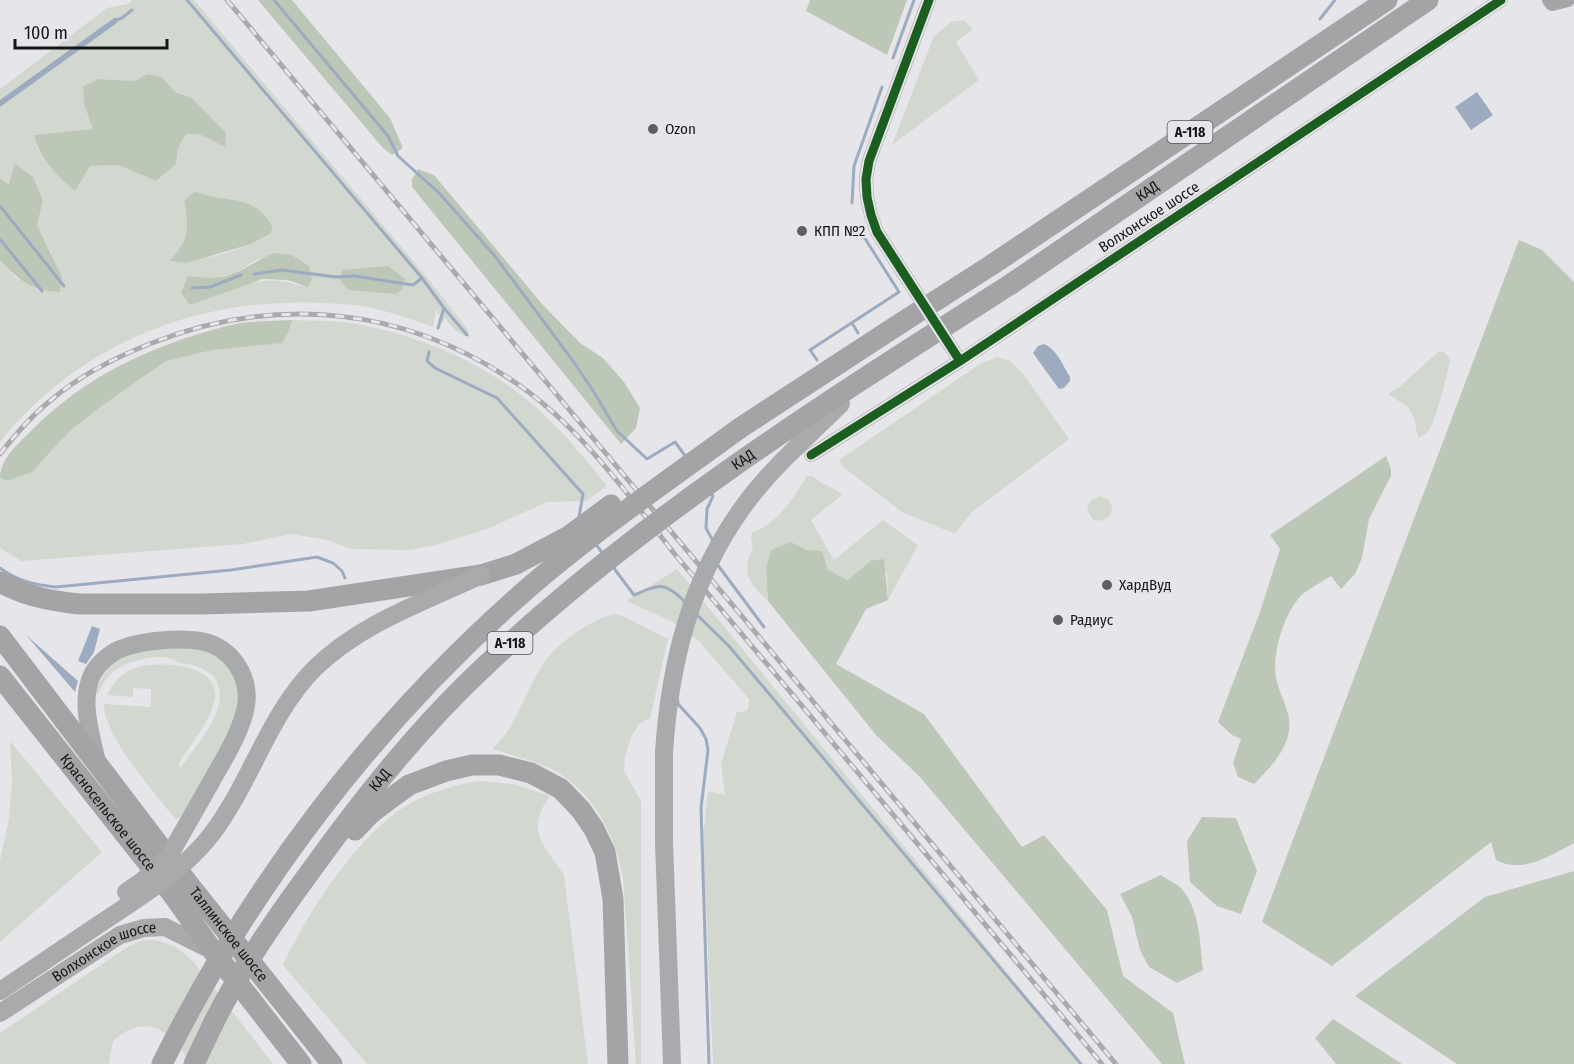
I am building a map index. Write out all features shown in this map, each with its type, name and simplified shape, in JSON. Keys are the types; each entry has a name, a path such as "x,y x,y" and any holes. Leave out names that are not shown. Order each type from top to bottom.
{"highway":[{"name":"КАД","path":"162,1064 204,984 278,869 354,767 456,656 528,589 609,524 740,428 993,264 1387,0"},
{"name":"КАД","path":"194,1064 250,956 335,837 424,729 481,669 552,604 627,544 730,470 900,355 1011,284 1428,0"},
{"path":"0,582 37,597 79,604 202,604 309,601 481,575 516,564 543,551 569,536 646,480 740,428"},
{"name":"Красносельское шоссе","path":"0,636 129,803"},
{"name":"Красносельское шоссе","path":"0,676 170,891 213,951"},
{"path":"213,1024 235,1000 288,916 339,848 369,815 409,785 446,771 472,765 499,765 531,773 561,789 594,828 605,852 613,899 618,1064"},
{"name":"Таллинское шоссе","path":"129,803 189,884 332,1064"},
{"name":"Таллинское шоссе","path":"213,951 301,1064"}],"main road":[{"path":"672,1064 664,854 664,752 670,686 679,648 704,574 743,506 772,473 841,404 900,355"},
{"path":"97,919 152,889 192,857 212,834 230,807 290,699 314,669 347,641 381,620 481,575"},
{"path":"0,991 97,919 169,856 210,784 241,722 246,705 247,687 241,670 228,654 214,645 198,640 155,642 121,648 107,657 94,671 87,690 87,712 97,762"},
{"name":"Волхонское шоссе","path":"0,1013 120,935 144,928 165,927 213,951"}],"street":[{"path":"929,0 869,161 866,179 867,197 871,215 886,249 960,361"},
{"name":"Волхонское шоссе","path":"812,455 960,361 1501,0"},
{"path":"1549,0 1552,4 1568,0"}],"shaded area":[{"path":"132,0 194,0 425,275 469,332 465,336 445,318 442,324 438,323 440,315 436,310 433,327 384,311 354,305 303,302 253,305 205,313 159,327 115,347 73,373 35,404 0,442 0,260 18,280 52,255 37,225 43,201 0,178 0,107 117,23 114,18 0,100 0,89 107,8 128,4","holes":["148,74 162,77 175,92 192,98 226,133 225,146 199,134 186,134 178,148 176,164 156,181 118,165 90,166 58,173 37,148 35,135 94,129 84,104 99,79 134,81","194,191 210,198 229,201 269,236 207,258 170,261 182,248 189,220 184,201","292,255 309,266 312,279 300,286 272,280 244,284 190,304 188,276 206,278 234,274 256,260"]},
{"path":"964,20 973,29 956,42 979,80 892,145 934,36 951,22"},
{"path":"292,320 344,322 377,328 429,344 478,367 501,381 543,414 569,440 607,486 586,501 547,502 487,529 436,545 408,550 351,549 327,540 291,534 243,544 21,561 0,548 0,478 7,481 46,458 70,431 166,361 290,329"},
{"path":"1438,352 1444,352 1450,358 1447,374 1438,409 1430,428 1426,434 1418,438 1414,418 1408,407 1388,394"},
{"path":"997,357 1010,361 1024,375 1069,439 972,512 955,534 902,512 843,467 839,460 980,364"},
{"path":"807,476 813,476 843,494 811,520 834,560 883,520 918,545 888,600 887,573 870,561 848,580 828,570 822,551 807,550 791,542 766,569 768,601 752,583 747,567 752,552 752,533 770,523 777,516 790,502"},
{"path":"1099,496 1108,499 1113,508 1109,517 1101,521 1092,519 1087,509 1090,501"},
{"path":"677,569 1082,1064 713,1064 703,837 708,791 725,795 721,764 737,712 748,709 749,699 698,640 671,621 626,601"},
{"path":"614,614 625,617 668,639 650,718 639,724 631,737 625,756 624,771 641,801 641,1064 636,1064 623,877 606,827 587,798 561,774 545,766 492,749 508,731 540,669 554,651 582,628"},
{"path":"161,646 194,646 209,650 226,664 234,677 237,689 237,702 230,728 192,803 176,820 132,765 112,732 104,704 151,707 151,689 133,688 133,697 107,695 114,683 128,671 142,666 183,666 196,670 206,677 213,685 215,697 213,706 205,724 178,765 181,768 217,712 220,694 215,679 197,667 168,658 155,657 132,662 119,668 111,673 98,694 95,692 107,670 120,658 137,651"},
{"path":"10,741 102,852 0,942 0,861 9,819 12,780"},
{"path":"480,781 514,784 550,796 542,808 538,829 544,846 564,875 588,1064 367,1064 283,965 317,904 345,864 377,828 404,807 424,796 457,785"},
{"path":"143,940 156,940 176,947 193,961 273,1064 191,1064 166,1034 147,1026 125,1032 113,1041 109,1064 0,1064 0,1033 129,946"}],"green space":[{"path":"258,0 292,0 390,118 403,148 392,155 382,147"},
{"path":"810,0 907,0 887,55 806,11"},
{"path":"148,74 162,77 175,92 192,98 226,133 225,147 199,134 186,134 178,148 176,164 156,181 118,165 90,166 75,191 50,166 40,151 34,135 93,129 84,104 83,86 99,79 134,81"},
{"path":"15,164 33,177 43,201 37,225 62,277 60,292 33,287 13,274 0,260 0,178 9,184"},
{"path":"418,169 434,175 543,305 580,343 603,358 624,382 640,408 636,428 621,444 412,187 412,179"},
{"path":"194,191 239,201 257,209 273,227 269,235 251,244 187,263 169,261 184,241 187,219 184,201"},
{"path":"1519,240 1542,250 1574,282 1574,843 1536,862 1516,865 1496,860 1491,842 1332,966 1262,922"},
{"path":"274,253 292,255 309,266 312,279 308,287 287,280 262,279 190,305 181,293 188,276 212,278 230,275"},
{"path":"388,266 405,279 402,290 396,294 348,290 339,279 343,270"},
{"path":"292,320 282,343 212,350 166,361 70,431 32,472 7,481 0,478 6,458 50,414 86,385 126,362 210,330 241,323"},
{"path":"1386,456 1391,476 1369,519 1362,558 1355,574 1341,589 1331,576 1304,593 1290,611 1285,622 1277,648 1275,672 1288,712 1289,731 1280,753 1254,784 1238,777 1233,763 1241,739 1232,735 1218,722 1260,612 1280,549 1270,535"},
{"path":"791,542 807,550 822,551 828,570 848,580 870,561 884,559 888,600 866,609 836,664 924,714 1022,847 1044,835 1107,910 1123,976 1173,1013 1185,1064 1162,1064 920,777 876,735 768,601 766,569 771,550"},
{"path":"1202,817 1236,818 1257,871 1241,914 1217,906 1190,882 1187,841"},
{"path":"1574,871 1574,1064 1457,1064 1355,996 1485,897"},
{"path":"1161,875 1179,886 1187,896 1196,916 1200,938 1203,970 1177,983 1149,967 1140,950 1132,917 1120,894"},
{"path":"1333,1019 1402,1064 1336,1064 1315,1038"}],"water":[{"path":"114,18 118,19 117,23 0,107 0,100"},
{"path":"1477,92 1493,115 1471,130 1455,107"},
{"path":"1044,344 1056,354 1070,377 1070,381 1064,388 1059,389 1033,353 1038,346"},
{"path":"92,626 100,629 94,652 86,664 78,661"},
{"path":"26,635 78,681 75,692"}],"waterway":[{"path":"187,0 422,278 444,308 438,328"},
{"path":"274,0 388,136 398,156 438,192 494,255 573,361 617,431 647,459 675,442 686,457"},
{"path":"893,58 914,0"},
{"path":"1320,19 1335,0"},
{"path":"116,20 132,10"},
{"path":"852,203 854,166 882,87"},
{"path":"0,206 64,286"},
{"path":"817,360 810,350 899,292 864,237"},
{"path":"0,239 42,291"},
{"path":"254,274 282,270 336,277 354,276 413,285 422,278"},
{"path":"192,288 210,287 241,275"},
{"path":"444,308 467,335"},
{"path":"852,323 858,333"},
{"path":"429,352 427,361 435,368 497,398 583,494 579,517"},
{"path":"710,492 713,496 707,509 706,528 713,541"},
{"path":"595,543 603,554"},
{"path":"0,568 27,582 56,587 231,570 317,557 333,563 342,571 345,578"},
{"path":"717,564 764,627"},
{"path":"613,567 634,595 662,587 673,591 686,603"},
{"path":"697,615 728,645 1081,1064"},
{"path":"678,701 678,704 700,728 706,739 708,750 701,808 709,1064"}],"railway":[{"path":"227,0 1116,1064"},
{"path":"0,454 43,407 74,383 99,368 152,343 199,328 246,318 293,314 339,316 385,324 430,338 474,357 539,400 600,461 673,552 1102,1064"}],"cycle path":[{"path":"929,0 869,161 866,179 867,197 877,232 960,361"},
{"path":"811,455 960,361 1501,0"}],"place":[{"name":"Ozon","path":"653,129"},
{"name":"КПП №2","path":"802,231"},
{"name":"ХардВуд","path":"1107,585"},
{"name":"Радиус","path":"1058,620"}]}
